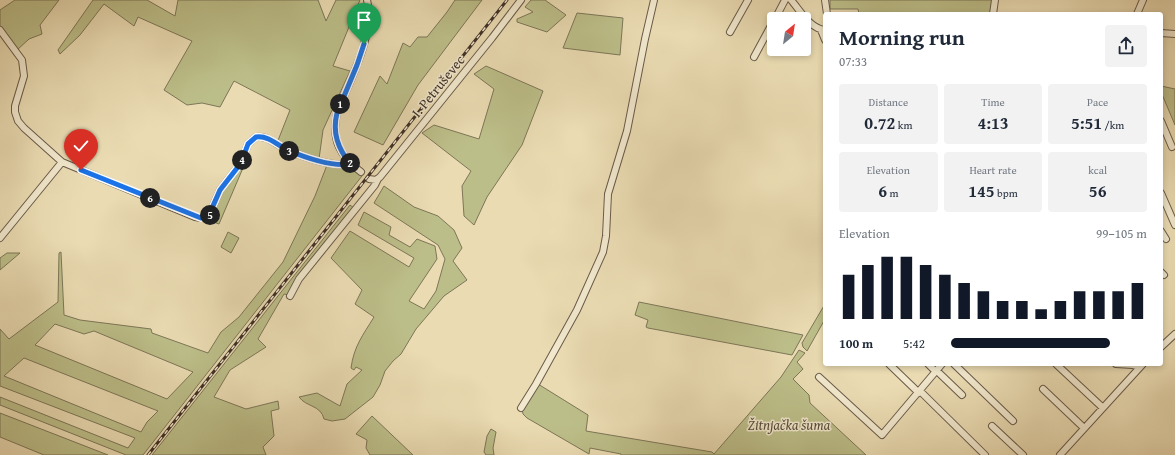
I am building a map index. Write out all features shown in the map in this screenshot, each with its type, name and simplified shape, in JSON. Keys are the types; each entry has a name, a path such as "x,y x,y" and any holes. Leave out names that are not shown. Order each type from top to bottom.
{"street":[{"path":"361,172 350,164 342,153 337,143 335,121 362,51 367,28 369,7 367,0"},
{"name":"I. Petruševec","path":"290,296 299,279 349,219 378,179 521,0"},
{"path":"521,408 577,310 603,252 606,236 608,194 627,130 644,40 654,0"},
{"path":"730,32 748,0"},
{"path":"778,12 785,0"},
{"path":"791,0 812,25 823,30"},
{"path":"825,0 828,12"},
{"path":"993,12 995,0"},
{"path":"1138,12 1143,0"},
{"path":"0,30 24,65 24,79 15,106 18,121 62,162 201,218 209,215 220,190 241,163 248,144 256,137 267,139 288,150 332,164 350,164"},
{"path":"754,57 767,33"},
{"path":"1163,33 1175,34"},
{"path":"1163,126 1172,147"},
{"path":"0,238 62,162"},
{"path":"369,179 374,181 378,179"},
{"path":"1163,198 1175,225"},
{"path":"1163,234 1166,239"},
{"path":"1163,345 1175,334"},
{"path":"891,366 985,455"},
{"path":"930,366 962,395"},
{"path":"819,377 882,435 941,366"},
{"path":"956,366 1013,421"},
{"path":"1058,366 1103,408"},
{"path":"1060,455 1139,366"},
{"path":"1043,389 1084,428"},
{"path":"992,426 1023,455"}],"green space":[{"path":"15,0 59,0 40,25 42,34 29,39 17,50 0,26 0,10"},
{"path":"93,0 147,0 175,16 178,0 318,0 326,21 336,0 360,0 333,66 350,71 323,130 319,159 277,143 290,110 234,81 220,107 202,103 187,105 164,90 192,41 138,17 134,26 104,4 80,35 60,54 58,50"},
{"path":"455,0 482,0 418,85 383,145 354,132 380,76 387,84 403,43 410,47 418,37 427,37"},
{"path":"531,0 545,0 566,15 547,32 517,22 517,19 533,12 525,7"},
{"path":"830,0 997,0 994,12 859,12 858,9 830,9"},
{"path":"577,13 623,18 620,55 563,48"},
{"path":"486,66 543,91 522,145 487,197 474,225 464,216 462,186 471,171 422,133 434,125 479,139 494,89 474,74"},
{"path":"1163,86 1175,89 1175,125 1163,97"},
{"path":"246,161 219,224 208,220 226,185"},
{"path":"327,165 341,167 362,176 143,455 126,455 0,405 0,397 128,448 135,438 0,386 0,329 9,339 58,302 59,253 61,252 64,315 80,320 151,329 152,333 208,353 221,332 239,317 283,262 315,196","holes":["55,324 84,334 94,331 193,372 167,399 35,345","24,358 158,411 147,422 141,432 4,376"]},
{"path":"384,186 414,207 438,216 454,230 462,248 453,261 467,280 444,296 416,329 401,354 385,371 380,385 373,397 345,419 332,421 324,419 320,411 305,403 299,397 317,393 340,406 347,384 362,370 356,367 354,370 351,368 352,360 360,341 374,317 355,304 362,290 331,258 350,231 409,267 414,258 358,225 364,212 391,227 389,235 410,247 417,239 435,246 437,259 409,301 424,309 436,291 445,259 438,245 374,203"},
{"path":"350,205 355,209 289,295 284,294 258,339 266,347 230,370 214,397 246,409 278,401 279,409 271,411 274,436 263,447 266,455 152,455"},
{"path":"228,232 239,238 231,253 221,247"},
{"path":"7,253 20,253 0,270 0,258"},
{"path":"639,302 803,335 792,355 648,328 646,327 648,320 635,315"},
{"path":"823,307 823,323 807,351 803,347 802,343"},
{"name":"Žitnjačka šuma","path":"799,350 805,353 797,362 803,369 793,379 809,395 810,403 866,455 621,455 590,448 589,454 527,418 523,414 522,409 538,384 588,415 586,431 712,452 714,454 781,377"},
{"path":"0,413 108,455 44,455 0,437"},
{"path":"372,416 413,455 370,455 366,448 367,440 356,434"},
{"path":"491,429 496,432 493,448 494,455 486,455 484,452 487,436"}],"railway":[{"path":"148,455 507,0"}],"route":[{"path":"81,170 195,217 205,218 214,207 220,190 241,163 248,144 256,137 267,139 288,150 332,164 350,164 337,143 335,121 364,44"}]}
